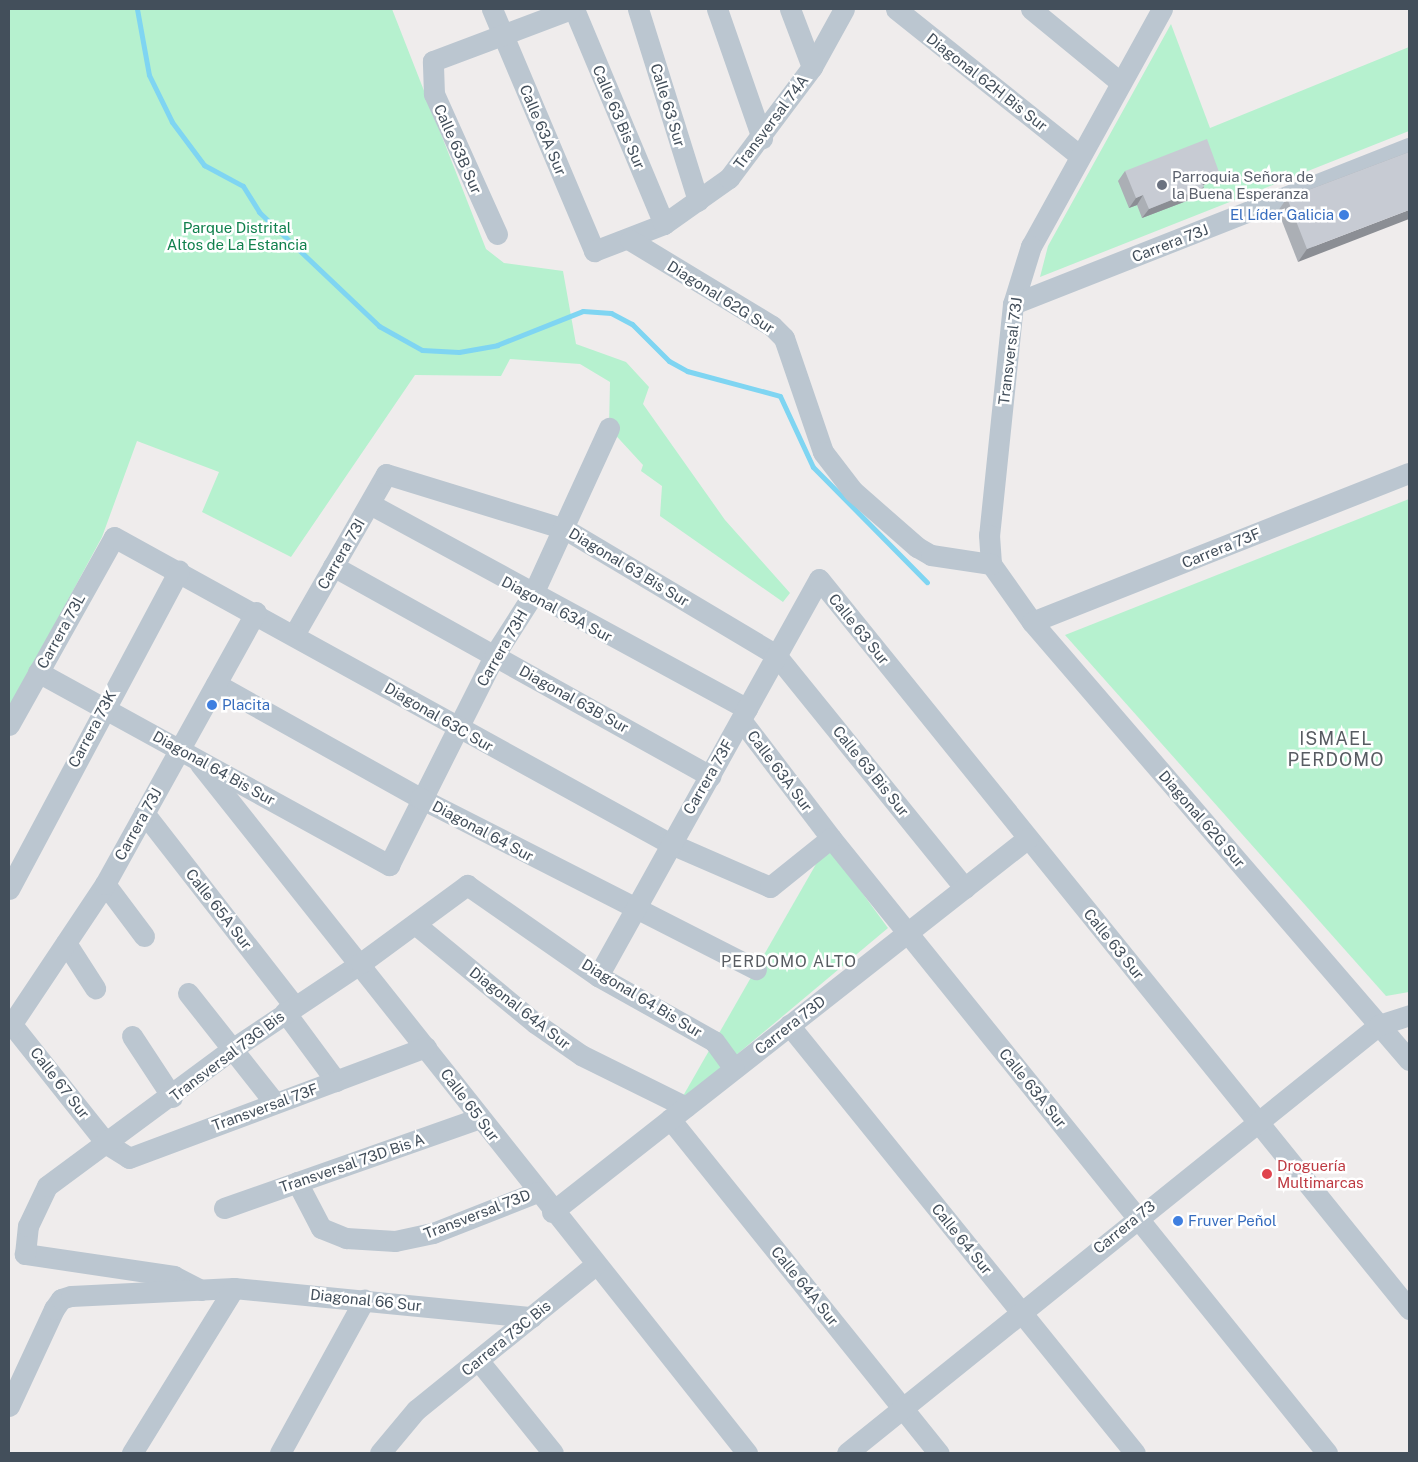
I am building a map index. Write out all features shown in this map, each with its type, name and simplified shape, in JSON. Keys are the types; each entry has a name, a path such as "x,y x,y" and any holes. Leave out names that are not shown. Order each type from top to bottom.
{"street":[{"name":"Calle 63A Sur","path":"492,9 594,251"},
{"path":"502,33 573,9"},
{"name":"Calle 63 Bis Sur","path":"573,9 664,224"},
{"name":"Calle 63 Sur","path":"638,9 698,201"},
{"path":"718,9 762,138"},
{"path":"790,9 812,67"},
{"name":"Transversal 74A","path":"594,251 630,240 664,224 729,178 762,138 812,67 844,9"},
{"name":"Diagonal 62H Bis Sur","path":"896,9 1079,155"},
{"path":"1031,9 1120,82"},
{"name":"Transversal 73J","path":"994,571 989,535 1013,304 1031,246 1120,82 1155,12"},
{"name":"Calle 63B Sur","path":"497,234 434,94 433,61 502,33"},
{"name":"Carrera 73J","path":"1013,304 1409,148"},
{"name":"Diagonal 62G Sur","path":"630,240 772,326 784,338 823,452 852,491 917,548 931,555 994,571 1032,622 1409,1060"},
{"name":"Carrera 73H","path":"389,865 420,798 495,654 532,596 565,529 609,428"},
{"name":"Carrera 73F","path":"1032,622 1409,473"},
{"name":"Diagonal 63 Bis Sur","path":"386,474 565,529 776,656"},
{"name":"Carrera 73I","path":"295,633 386,474"},
{"name":"Diagonal 63A Sur","path":"370,504 744,714"},
{"name":"Diagonal 63C Sur","path":"114,537 295,633 457,730 669,843 770,887 831,838"},
{"name":"Carrera 73L","path":"9,725 114,537"},
{"name":"Diagonal 63B Sur","path":"332,566 495,654 710,776"},
{"name":"Carrera 73K","path":"9,889 104,708 179,571"},
{"name":"Calle 63 Sur","path":"819,579 1409,1309"},
{"name":"Carrera 73F","path":"598,976 635,911 669,843 710,776 819,579"},
{"name":"Carrera 73J","path":"10,1024 105,884 144,813 187,752 216,684 256,612"},
{"name":"Calle 63 Bis Sur","path":"776,656 964,888"},
{"name":"Diagonal 64 Bis Sur","path":"38,672 187,752 389,865"},
{"name":"Diagonal 64 Sur","path":"216,684 420,798 635,911 756,969"},
{"name":"Calle 63A Sur","path":"744,714 831,838 1327,1453"},
{"name":"Calle 65 Sur","path":"187,752 361,963 552,1212 748,1453"},
{"name":"Calle 65A Sur","path":"144,813 290,1009 336,1081"},
{"name":"Carrera 73D","path":"552,1212 1028,838"},
{"path":"105,884 144,936"},
{"name":"Diagonal 64 Bis Sur","path":"467,885 598,976 714,1041 734,1069"},
{"name":"Transversal 73G Bis","path":"201,1290 174,1276 25,1254 28,1226 47,1186 172,1097 232,1049 361,963 467,885"},
{"name":"Diagonal 64A Sur","path":"416,924 535,1023 581,1055 678,1113"},
{"path":"66,943 95,988"},
{"path":"188,993 275,1103"},
{"name":"Carrera 73","path":"847,1453 1257,1120 1379,1025 1409,1015"},
{"name":"Calle 67 Sur","path":"10,1024 107,1144"},
{"name":"Calle 64 Sur","path":"790,1025 1135,1453"},
{"path":"132,1036 172,1097"},
{"name":"Transversal 73F","path":"107,1144 129,1158 426,1047"},
{"name":"Calle 64A Sur","path":"678,1113 939,1453"},
{"name":"Transversal 73D Bis A","path":"224,1208 480,1118"},
{"name":"Transversal 73D","path":"297,1182 321,1228 346,1238 395,1241 433,1233 537,1192"},
{"name":"Carrera 73C Bis","path":"380,1453 416,1410 595,1265"},
{"path":"132,1453 234,1288"},
{"name":"Diagonal 66 Sur","path":"9,1406 61,1299 234,1288 532,1316"},
{"path":"280,1453 364,1300"},
{"path":"478,1360 553,1453"}],"green space":[{"name":"Parque Distrital Altos de La Estancia","path":"9,9 392,9 486,249 504,263 563,271 576,344 626,362 649,387 643,404 725,520 790,593 783,602 660,516 662,486 641,471 643,465 609,428 610,382 580,364 510,359 501,376 415,375 291,557 202,512 219,472 137,441 102,537 9,709"},
{"path":"1171,24 1210,128 1409,47 1409,131 1040,277 1048,246"},
{"path":"1409,499 1409,992 1386,996 1065,635"},
{"path":"827,845 888,928 679,1103"}],"building":[{"name":"Parroquia Señora de la Buena Esperanza","path":"1207,139 1219,172 1200,179 1204,187 1149,209 1143,195 1136,198 1125,171"},
{"name":"El Líder Galicia","path":"1409,152 1409,210 1307,249 1287,198"}],"waterway":[{"path":"137,9 149,75 172,122 204,165 243,186 259,212 379,326 422,350 459,352 497,345 583,311 611,313 632,324 669,361 687,371 780,396 813,467 927,582"}],"place":[{"name":"Parroquia Señora de la Buena Esperanza","path":"1162,185"},
{"name":"El Líder Galicia","path":"1344,215"},
{"name":"Placita","path":"212,705"},
{"name":"Droguería Multimarcas","path":"1267,1174"},
{"name":"Fruver Peñol","path":"1178,1221"}],"district":[{"name":"ISMAEL PERDOMO","path":"1336,750"},
{"name":"PERDOMO ALTO","path":"789,962"}]}
